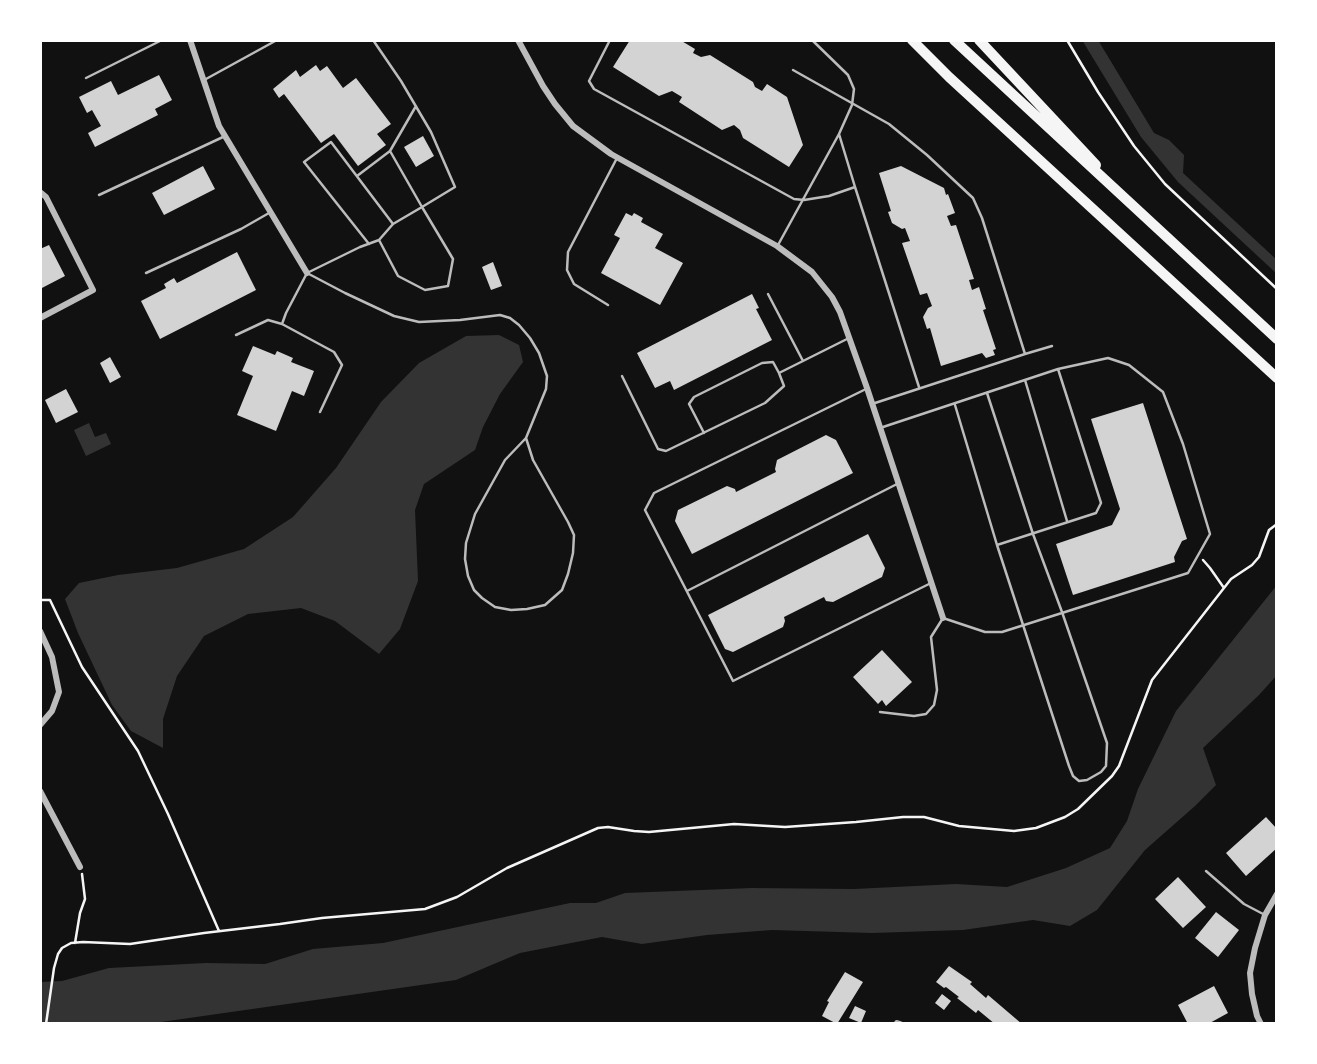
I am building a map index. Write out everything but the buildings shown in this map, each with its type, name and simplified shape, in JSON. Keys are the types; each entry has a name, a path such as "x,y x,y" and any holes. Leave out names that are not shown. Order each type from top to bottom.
{"main road":[{"path":"902,40 949,77"},
{"path":"912,40 1277,378"},
{"path":"954,40 1277,339"},
{"path":"979,40 1154,226"}],"street":[{"path":"190,40 219,126 307,273"},
{"path":"516,40 555,104 573,126 617,158 777,246 811,272 825,287 841,312 943,618"},
{"path":"40,318 93,290 43,194"},
{"path":"40,631 52,657 59,692 52,711 40,725"},
{"path":"41,796 80,867"},
{"path":"1261,1024 1252,994 1250,973 1265,915 1277,894"}],"lane":[{"path":"86,78 162,40"},
{"path":"203,81 277,40"},
{"path":"282,324 307,273 379,240 393,224 455,187 431,132 401,80 373,40"},
{"path":"610,40 589,81 594,89 794,199 829,196 855,187"},
{"path":"777,246 804,200 852,105 854,89 848,75 812,40"},
{"path":"793,70 889,124 973,198 982,218 1025,354"},
{"path":"357,176 390,151 416,106"},
{"path":"839,134 920,388"},
{"path":"99,195 225,136"},
{"path":"369,244 304,163 331,142 393,224"},
{"path":"379,240 398,276 425,290 448,286 453,259 390,151"},
{"path":"608,305 574,284 567,270 568,252 617,158"},
{"path":"146,273 241,229 270,212"},
{"path":"307,273 394,316 419,322 500,316 510,318 530,338 547,376 545,388 526,438 505,460 487,489 475,514 466,543 465,559 474,590 495,607 511,610 545,605 562,590 573,554 574,534 533,460 526,438"},
{"path":"768,294 803,361"},
{"path":"236,335 268,320 282,324 334,352 342,365 320,412"},
{"path":"779,373 849,337"},
{"path":"873,404 1052,346"},
{"path":"880,428 1058,369 1108,358 1129,365 1163,392 1183,444 1210,534 1188,573 1002,632 985,632 943,618 931,637 937,691 934,705 926,715 880,712"},
{"path":"622,376 658,449 666,451 765,403 784,386 772,362 762,363 694,397 689,404 704,432"},
{"path":"997,545 1096,513 1101,503 1058,369"},
{"path":"1025,380 1068,522"},
{"path":"867,388 654,493 645,510 733,681 931,583"},
{"path":"955,404 997,545 1069,766 1073,776 1079,780 1087,780 1106,766 1107,743 1033,534 987,393"},
{"path":"687,591 899,483"},
{"path":"1206,871 1244,904 1265,915"}],"path":[{"path":"1067,40 1134,146 1165,184 1277,289"},
{"path":"46,1024 58,954 62,948 75,943 130,944 322,918 425,909 457,897 507,868 598,828 649,832 734,824 785,827 924,817 959,826 1014,831 1036,828 1065,817 1079,808 1112,776 1119,766 1152,680 1231,579 1259,557 1269,530 1277,524"},
{"path":"1198,556 1224,588"},
{"path":"40,600 50,600 82,667 138,751 219,931"},
{"path":"75,943 79,913 85,899 80,867"}],"shaded area":[{"path":"1082,40 1098,40 1154,133 1169,140 1184,155 1183,173 1277,260 1277,274 1178,182 1141,137"},
{"path":"499,335 519,345 523,362 500,394 475,450 424,484 415,510 418,581 400,629 379,654 335,621 301,608 248,614 204,636 177,676 163,719 163,748 131,731 112,705 65,599 79,583 177,568 244,549 293,517 336,468 381,402 419,363 466,336"},
{"path":"89,423 95,437 106,433 111,444 86,456 74,430"},
{"path":"1277,585 1277,675 1203,748 1216,785 1145,850 1097,910 1070,926 1033,920 963,930 872,933 772,930 642,944 602,937 520,953 456,980 147,1024 40,1024 40,982 62,981 109,968 206,963 265,964 313,949 383,943 570,903 596,903 625,893 752,888 854,889 956,884 1007,887 1066,868 1110,848 1127,821 1138,789 1176,711"}]}
